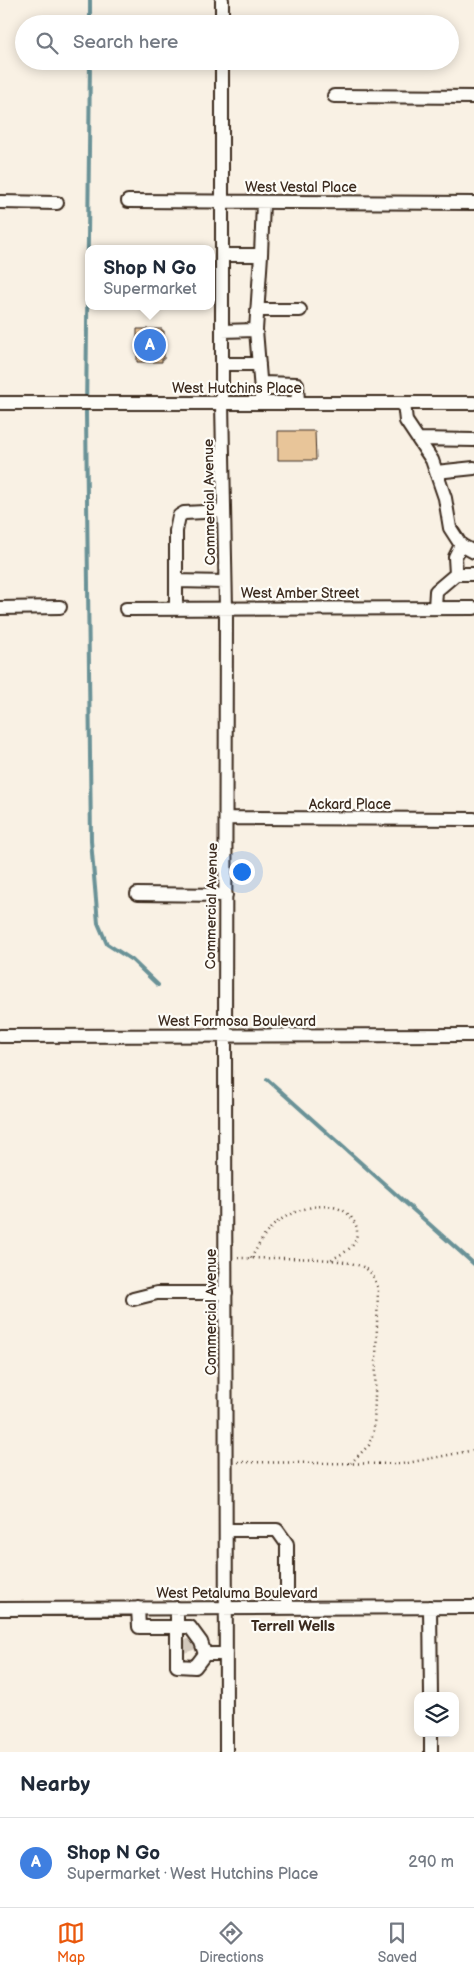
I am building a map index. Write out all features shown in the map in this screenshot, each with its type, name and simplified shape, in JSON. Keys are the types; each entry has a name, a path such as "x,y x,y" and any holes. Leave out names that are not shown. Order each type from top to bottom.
{"street":[{"path":"222,0 222,15"},
{"name":"Commercial Avenue","path":"222,70 222,403 226,582 226,1752"},
{"path":"334,96 474,97"},
{"name":"West Vestal Place","path":"128,201 474,203"},
{"path":"0,202 57,203"},
{"path":"262,403 256,330 263,202"},
{"path":"222,255 261,255"},
{"path":"257,310 300,310"},
{"path":"222,331 256,330"},
{"path":"222,364 259,364"},
{"path":"260,383 297,384 298,403"},
{"name":"West Hutchins Place","path":"0,403 474,403"},
{"path":"404,403 406,421 432,460 444,498 450,528 461,545 474,552"},
{"path":"418,439 474,440"},
{"path":"436,472 474,468"},
{"path":"176,609 176,531 179,516 184,513 224,511"},
{"path":"456,574 455,557 461,545"},
{"path":"435,608 436,590 456,574 474,574"},
{"path":"176,581 226,582"},
{"path":"0,608 60,607"},
{"name":"West Amber Street","path":"126,609 474,608"},
{"name":"Ackard Place","path":"226,818 474,820"},
{"path":"137,894 226,895"},
{"name":"West Formosa Boulevard","path":"0,1036 474,1035"},
{"path":"133,1299 157,1294 226,1294"},
{"path":"226,1530 277,1530 287,1544 287,1608"},
{"path":"430,1607 430,1692"},
{"name":"West Petaluma Boulevard","path":"0,1609 474,1607"},
{"path":"138,1608 139,1627 190,1628 192,1647"},
{"path":"178,1608 178,1628 192,1647 226,1654"},
{"path":"431,1737 431,1752"}],"path":[{"path":"251,1258 263,1237 274,1225 288,1215 316,1207 337,1207 349,1215 357,1225 357,1236 354,1245 330,1260"},
{"path":"226,1257 330,1260 364,1267 374,1276 378,1289 374,1430 369,1445 351,1463"},
{"path":"226,1462 402,1464 474,1450"}],"building":[{"path":"137,329 162,329 164,331 164,359 162,359 162,362 137,362"},
{"path":"278,431 315,431 316,460 278,460"}],"waterway":[{"path":"90,0 90,15"},
{"path":"88,245 90,70"},
{"path":"87,310 86,414 91,841 98,923 107,944 132,960 158,985"},
{"path":"267,1079 474,1264"}],"tunnel":[{"path":"183,1647 195,1643"}],"place":[{"name":"Shop N Go","path":"150,345"}],"district":[{"name":"Terrell Wells","path":"293,1626"}]}
